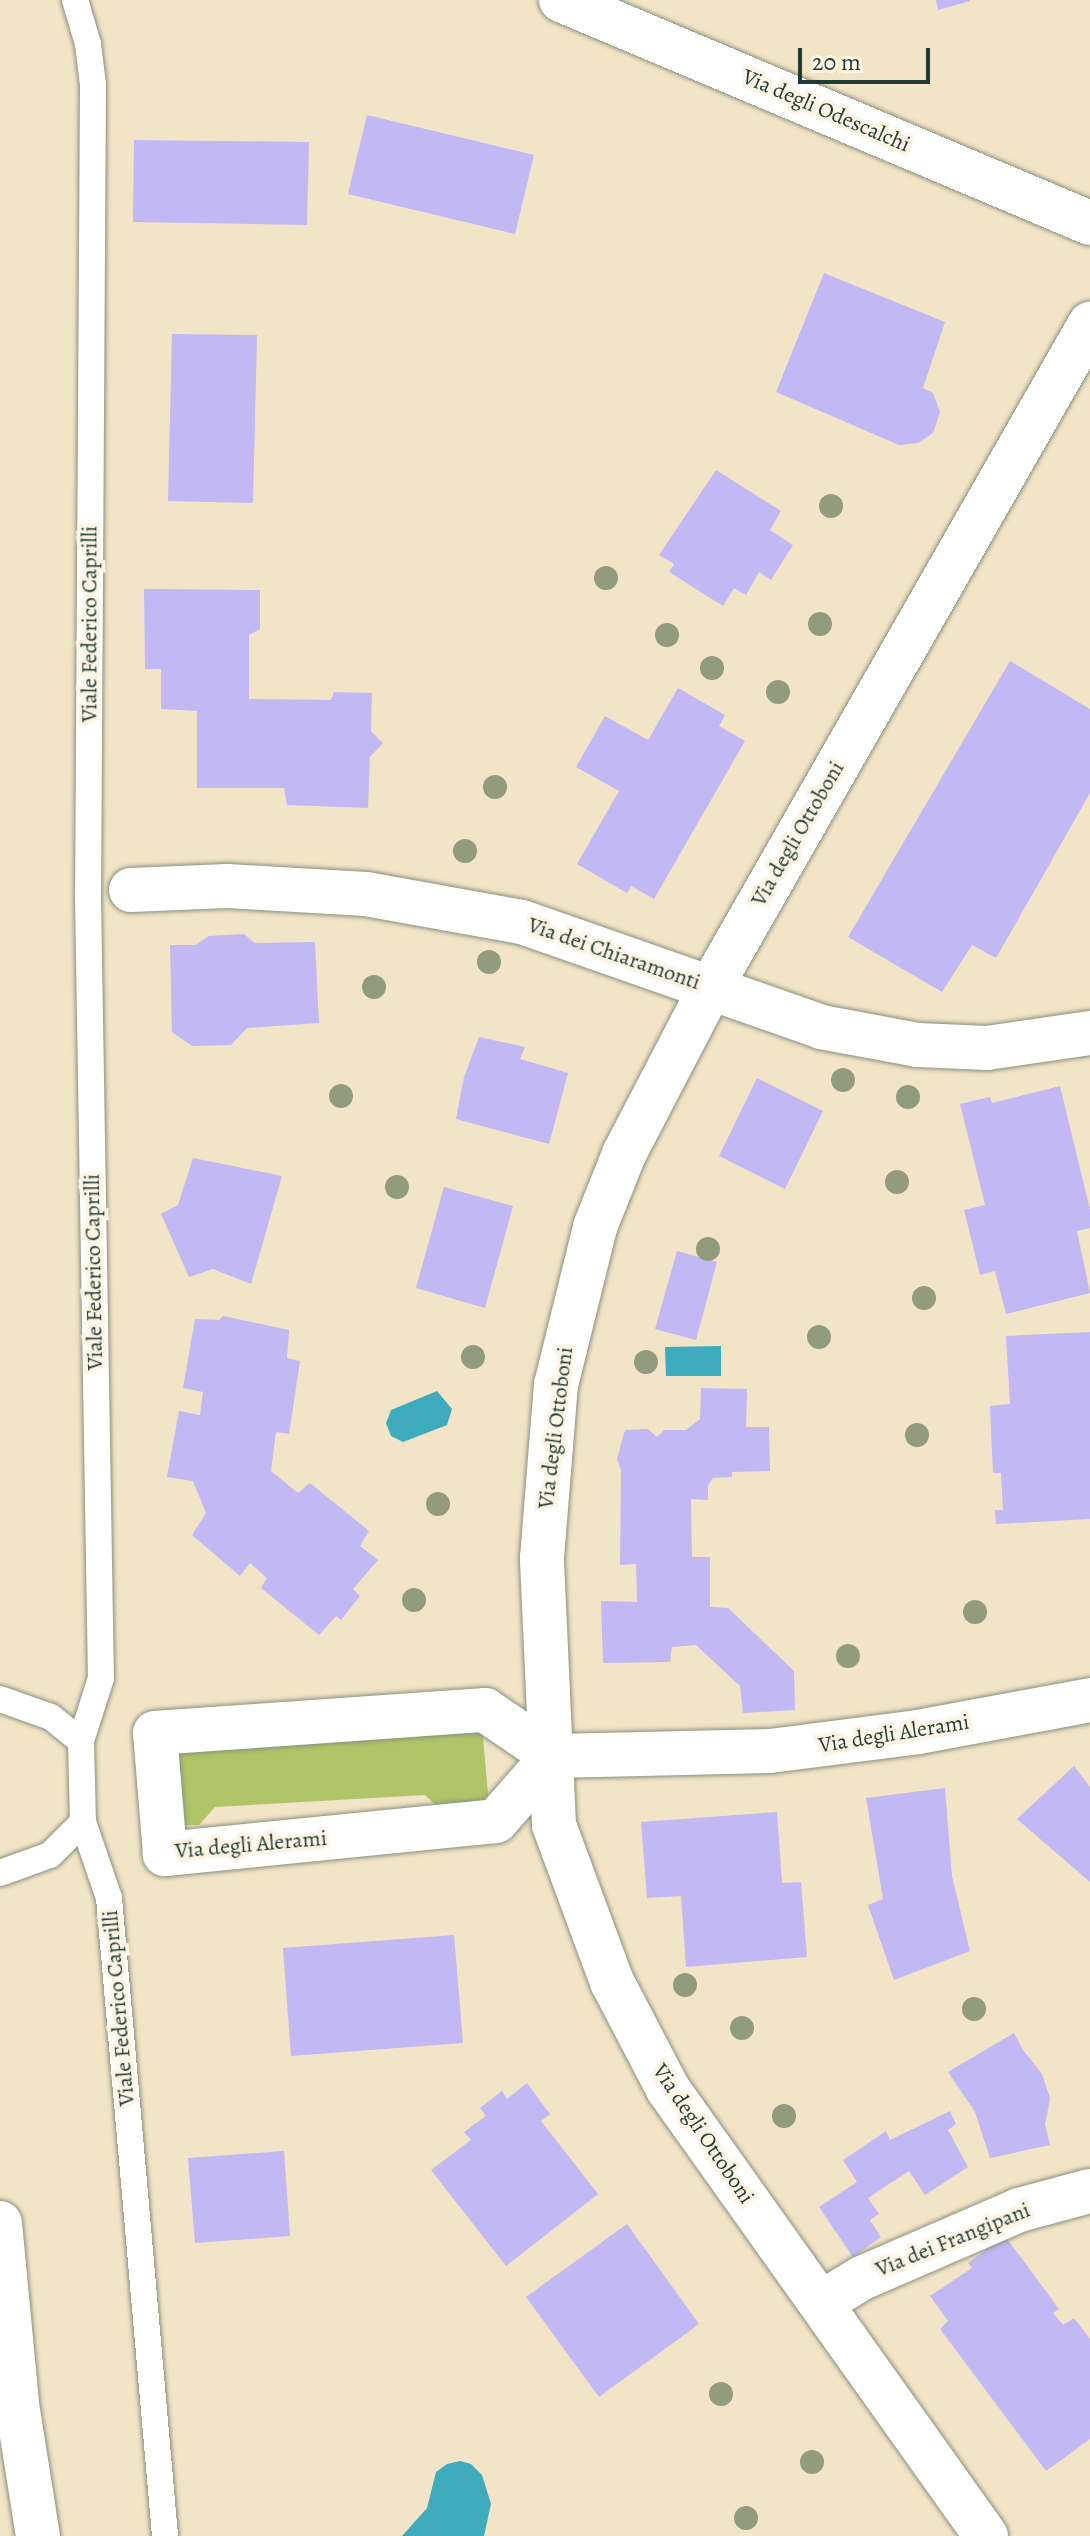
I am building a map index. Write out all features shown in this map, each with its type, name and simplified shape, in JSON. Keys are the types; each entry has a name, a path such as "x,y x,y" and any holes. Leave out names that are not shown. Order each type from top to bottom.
{"street":[{"name":"Via degli Odescalchi","path":"561,0 1090,223"},
{"name":"Via degli Ottoboni","path":"986,2536 668,2089 612,1982 554,1825 542,1558 556,1385 595,1227 624,1154 711,987 1090,324"},
{"name":"Via dei Chiaramonti","path":"131,890 227,886 386,897 522,922 821,1027 918,1045 987,1048 1090,1033"},
{"name":"Via degli Alerami","path":"553,1756 496,1821 165,1854 155,1733 485,1710 553,1756 770,1751 918,1732 1090,1700"},
{"name":"Via dei Frangipani","path":"821,2303 862,2278 1019,2210 1090,2191"},
{"path":"0,2223 17,2404 38,2536"}],"lane":[{"name":"Viale Federico Caprilli","path":"75,0 88,44 93,85 88,898 101,1678 81,1741 83,1822 109,1898 165,2536"},
{"path":"0,1699 51,1717 81,1741"},
{"path":"0,1873 50,1855 83,1822"}],"green space":[{"path":"438,1722 482,1727 489,1804 443,1812 425,1795 215,1807 199,1825 186,1825 173,1738 203,1747 419,1737"}],"water":[{"path":"721,1346 721,1376 666,1376 665,1347"},
{"path":"437,1391 452,1409 447,1425 403,1442 391,1436 386,1423 391,1410"},
{"path":"460,2461 471,2464 482,2475 491,2504 484,2536 402,2536 427,2508 436,2472 447,2464"}],"building":[{"path":"936,0 970,0 970,1 938,10"},
{"path":"367,115 534,155 515,234 348,194"},
{"path":"134,140 309,142 307,225 133,222"},
{"path":"824,273 945,322 923,388 933,393 940,412 933,433 918,443 899,445 776,392"},
{"path":"172,334 257,335 253,503 168,501"},
{"path":"716,470 781,511 770,530 793,545 771,580 759,572 746,595 734,588 723,606 669,572 674,564 659,555"},
{"path":"144,589 260,590 260,629 249,635 249,699 331,700 334,692 372,693 371,731 383,743 370,757 368,808 287,805 284,788 197,788 197,711 161,709 161,669 145,669"},
{"path":"1010,661 1090,709 1090,793 996,958 972,945 942,992 848,937"},
{"path":"678,688 725,715 719,726 745,741 654,899 631,886 627,893 577,864 619,791 576,767 605,716 648,740"},
{"path":"244,934 255,943 315,942 319,1023 247,1028 231,1045 192,1046 172,1032 170,945 196,945 209,936"},
{"path":"479,1037 525,1047 520,1059 568,1073 549,1144 456,1119 464,1077"},
{"path":"757,1078 823,1111 785,1189 719,1156"},
{"path":"1060,1086 1090,1210 1090,1228 1077,1231 1090,1293 1006,1314 995,1271 980,1275 964,1210 985,1205 960,1104 990,1097 992,1103"},
{"path":"193,1158 282,1176 251,1284 213,1269 189,1277 161,1214 178,1205"},
{"path":"444,1187 513,1206 485,1308 416,1288"},
{"path":"677,1251 717,1262 696,1340 655,1329"},
{"path":"223,1316 289,1330 287,1358 300,1361 289,1434 276,1432 271,1471 298,1493 310,1483 369,1531 360,1546 378,1560 353,1589 360,1596 341,1620 336,1616 319,1635 261,1588 267,1578 250,1563 240,1576 192,1535 206,1513 193,1481 167,1477 179,1411 200,1415 203,1392 183,1388 195,1319 219,1320"},
{"path":"1090,1332 1090,1519 996,1524 995,1510 1003,1510 1001,1473 993,1473 990,1406 1010,1404 1006,1336"},
{"path":"701,1388 747,1389 746,1427 769,1427 770,1471 732,1472 732,1477 713,1478 708,1486 708,1500 691,1499 692,1557 710,1557 710,1607 728,1608 794,1671 795,1710 743,1713 740,1686 696,1645 672,1647 670,1662 603,1663 601,1601 637,1602 636,1564 620,1565 621,1470 617,1459 625,1430 648,1429 657,1437 664,1430 686,1430 700,1419"},
{"path":"1074,1766 1090,1787 1090,1882 1017,1819"},
{"path":"945,1788 952,1876 970,1951 894,1980 868,1905 883,1899 866,1798"},
{"path":"777,1812 782,1883 801,1882 807,1957 686,1967 681,1896 647,1898 641,1822"},
{"path":"454,1935 463,2043 291,2056 283,1948"},
{"path":"1014,2033 1042,2074 1050,2098 1045,2125 1050,2145 990,2158 975,2112 948,2072"},
{"path":"527,2083 550,2114 541,2121 598,2194 506,2266 431,2170 471,2140 464,2132 486,2116 480,2108 502,2091 507,2099"},
{"path":"950,2111 956,2124 948,2130 968,2167 925,2195 909,2171 868,2198 879,2214 870,2220 881,2237 853,2257 819,2207 857,2182 843,2160 886,2131 890,2140"},
{"path":"284,2151 290,2236 195,2243 188,2158"},
{"path":"627,2224 699,2324 599,2397 526,2297"},
{"path":"1005,2236 1059,2309 1053,2313 1063,2325 1074,2318 1090,2339 1090,2439 1046,2471 940,2329 948,2321 930,2296 972,2268 968,2263"}]}
